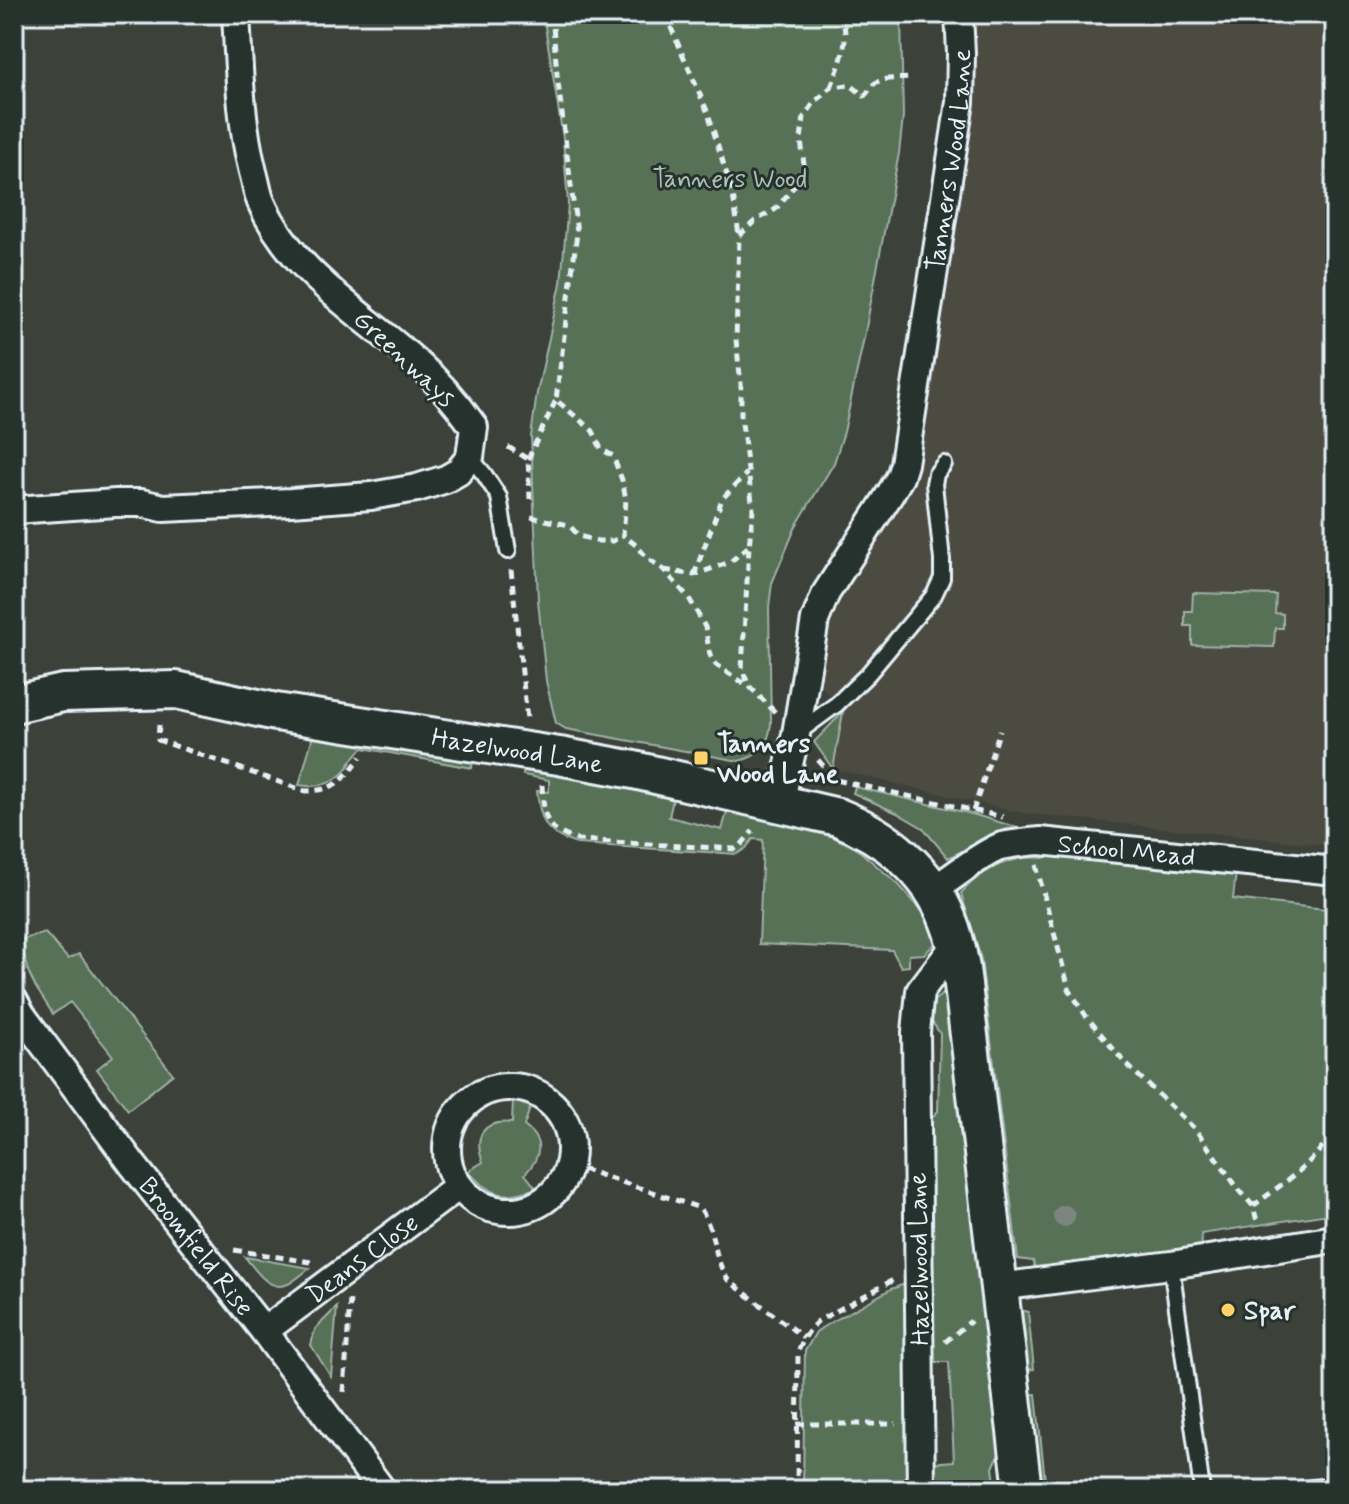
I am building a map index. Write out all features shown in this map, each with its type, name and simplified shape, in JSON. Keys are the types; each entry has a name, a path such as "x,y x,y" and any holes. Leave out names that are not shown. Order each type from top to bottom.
{"street":[{"name":"Greenways","path":"236,14 248,153 261,201 286,244 304,267 420,364 455,400 474,427 470,457"},
{"name":"Tanners Wood Lane","path":"780,803 788,725 815,620 826,593 895,485 904,464 960,102 959,14"},
{"path":"14,510 116,503 141,503 163,508 189,507 371,496 446,479 458,472 470,457"},
{"name":"Hazelwood Lane","path":"14,704 63,693 176,690 276,712 634,770 838,817 885,841 914,867 933,891 948,919 956,944 1023,1490"},
{"name":"School Mead","path":"933,891 999,847 1026,842 1335,871"},
{"name":"Hazelwood Lane","path":"921,1490 916,1032 920,991 956,944"},
{"name":"Broomfield Rise","path":"14,1001 133,1165 264,1331 382,1490"},
{"path":"505,1087 527,1089 544,1098 558,1111 570,1134 572,1152 567,1172 549,1197 530,1208 513,1212 495,1210 475,1201 459,1186 450,1170 447,1149 450,1131 459,1112 473,1099 505,1087"},
{"name":"Deans Close","path":"264,1331 459,1186"},
{"path":"999,1287 1171,1265 1335,1239"}],"lane":[{"path":"470,457 499,497 509,556"},
{"path":"788,725 837,704 868,674 934,595 942,578 934,484 936,474 944,464"},
{"path":"1171,1265 1202,1490"},
{"path":"1300,1490 1335,1485"}],"path":[{"path":"530,499 528,459 556,400 577,233 552,14"},
{"path":"665,14 708,113 733,195 739,236 736,340 753,510 742,669 749,686"},
{"path":"739,236 755,221 776,209 795,185 804,165 801,139 804,117 831,87 843,58 845,23 840,14"},
{"path":"831,87 851,85 864,96 877,81 909,78"},
{"path":"556,400 593,431 601,449 613,456 626,500 623,535"},
{"path":"508,447 528,459"},
{"path":"694,575 722,499 747,473"},
{"path":"531,517 569,525 579,536 598,541 613,541 623,535"},
{"path":"623,535 663,569 689,598 705,627 710,655 716,665 749,686 788,725"},
{"path":"663,569 694,575 730,562 749,546"},
{"path":"509,556 528,732"},
{"path":"159,725 158,740 305,791 334,787 361,757"},
{"path":"973,811 1000,730"},
{"path":"815,755 836,780 1004,817"},
{"path":"542,784 544,812 553,829 578,840 735,849 753,831"},
{"path":"1026,842 1037,869 1069,989 1086,1016 1125,1063 1195,1129 1253,1206 1262,1250"},
{"path":"1253,1206 1311,1161 1335,1125"},
{"path":"582,1169 700,1208 706,1216 721,1270 728,1280 804,1338"},
{"path":"221,1247 312,1263"},
{"path":"797,1490 798,1351 804,1338 818,1321 899,1276"},
{"path":"343,1407 350,1290"},
{"path":"920,1363 976,1317"},
{"path":"797,1424 899,1424"}],"shaded area":[{"path":"969,14 1320,14 1335,47 1335,368 1324,845 1022,813 833,769 843,712 816,680 825,628 836,602 904,500 913,471"}],"green space":[{"name":"Tanners Wood","path":"543,14 901,14 903,117 899,153 844,432 834,463 796,526 772,583 769,607 770,732 766,744 758,752 739,761 566,729 556,723 546,681 538,600 531,436 561,283 568,204 563,138"},
{"path":"993,14 1087,14 994,21"},
{"path":"1320,14 1335,14 1335,47"},
{"path":"1193,593 1276,595 1275,613 1283,614 1283,628 1275,628 1274,647 1192,645 1192,626 1185,626 1185,611 1192,611"},
{"path":"843,712 833,769 814,742"},
{"path":"314,732 474,755 472,768 363,748 342,774 332,781 316,786 299,785"},
{"path":"524,764 674,795 669,817 722,830 728,808 817,829 856,848 898,884 935,925 938,941 924,954 909,955 909,966 901,967 892,950 759,944 763,840 753,839 737,854 577,844 558,836 546,826 537,791 549,792 549,780 523,775"},
{"path":"855,787 1019,828 948,858 923,828 853,793"},
{"path":"1045,850 1236,872 1233,899 1335,910 1335,1213 1201,1234 1202,1246 1035,1268 1033,1261 1018,1259 981,959 961,893 998,865 1020,859 1044,858"},
{"path":"45,933 68,959 79,954 173,1074 128,1110 97,1069 113,1056 70,1002 53,1014 35,986 20,940"},
{"path":"949,989 1004,1442 993,1468 996,1490 932,1490 931,1463 954,1461 949,1362 926,1362 927,1123 938,1111 940,1034 928,1015 931,1003"},
{"path":"513,1100 531,1105 524,1126 535,1137 538,1149 535,1161 525,1174 536,1188 507,1194 491,1191 468,1171 483,1162 479,1145 487,1127 512,1123"},
{"path":"245,1257 310,1268 288,1284 275,1285 263,1278"},
{"path":"908,1283 907,1490 803,1490 805,1351 816,1332 823,1327 891,1289"},
{"path":"337,1307 331,1377 311,1345 315,1329"},
{"path":"1017,1309 1028,1312 1034,1369 1023,1370"},
{"path":"1036,1394 1046,1490 1035,1490 1025,1395"}],"place":[{"name":"Tanners Wood Lane","path":"701,758"},
{"name":"Spar","path":"1228,1310"}]}
